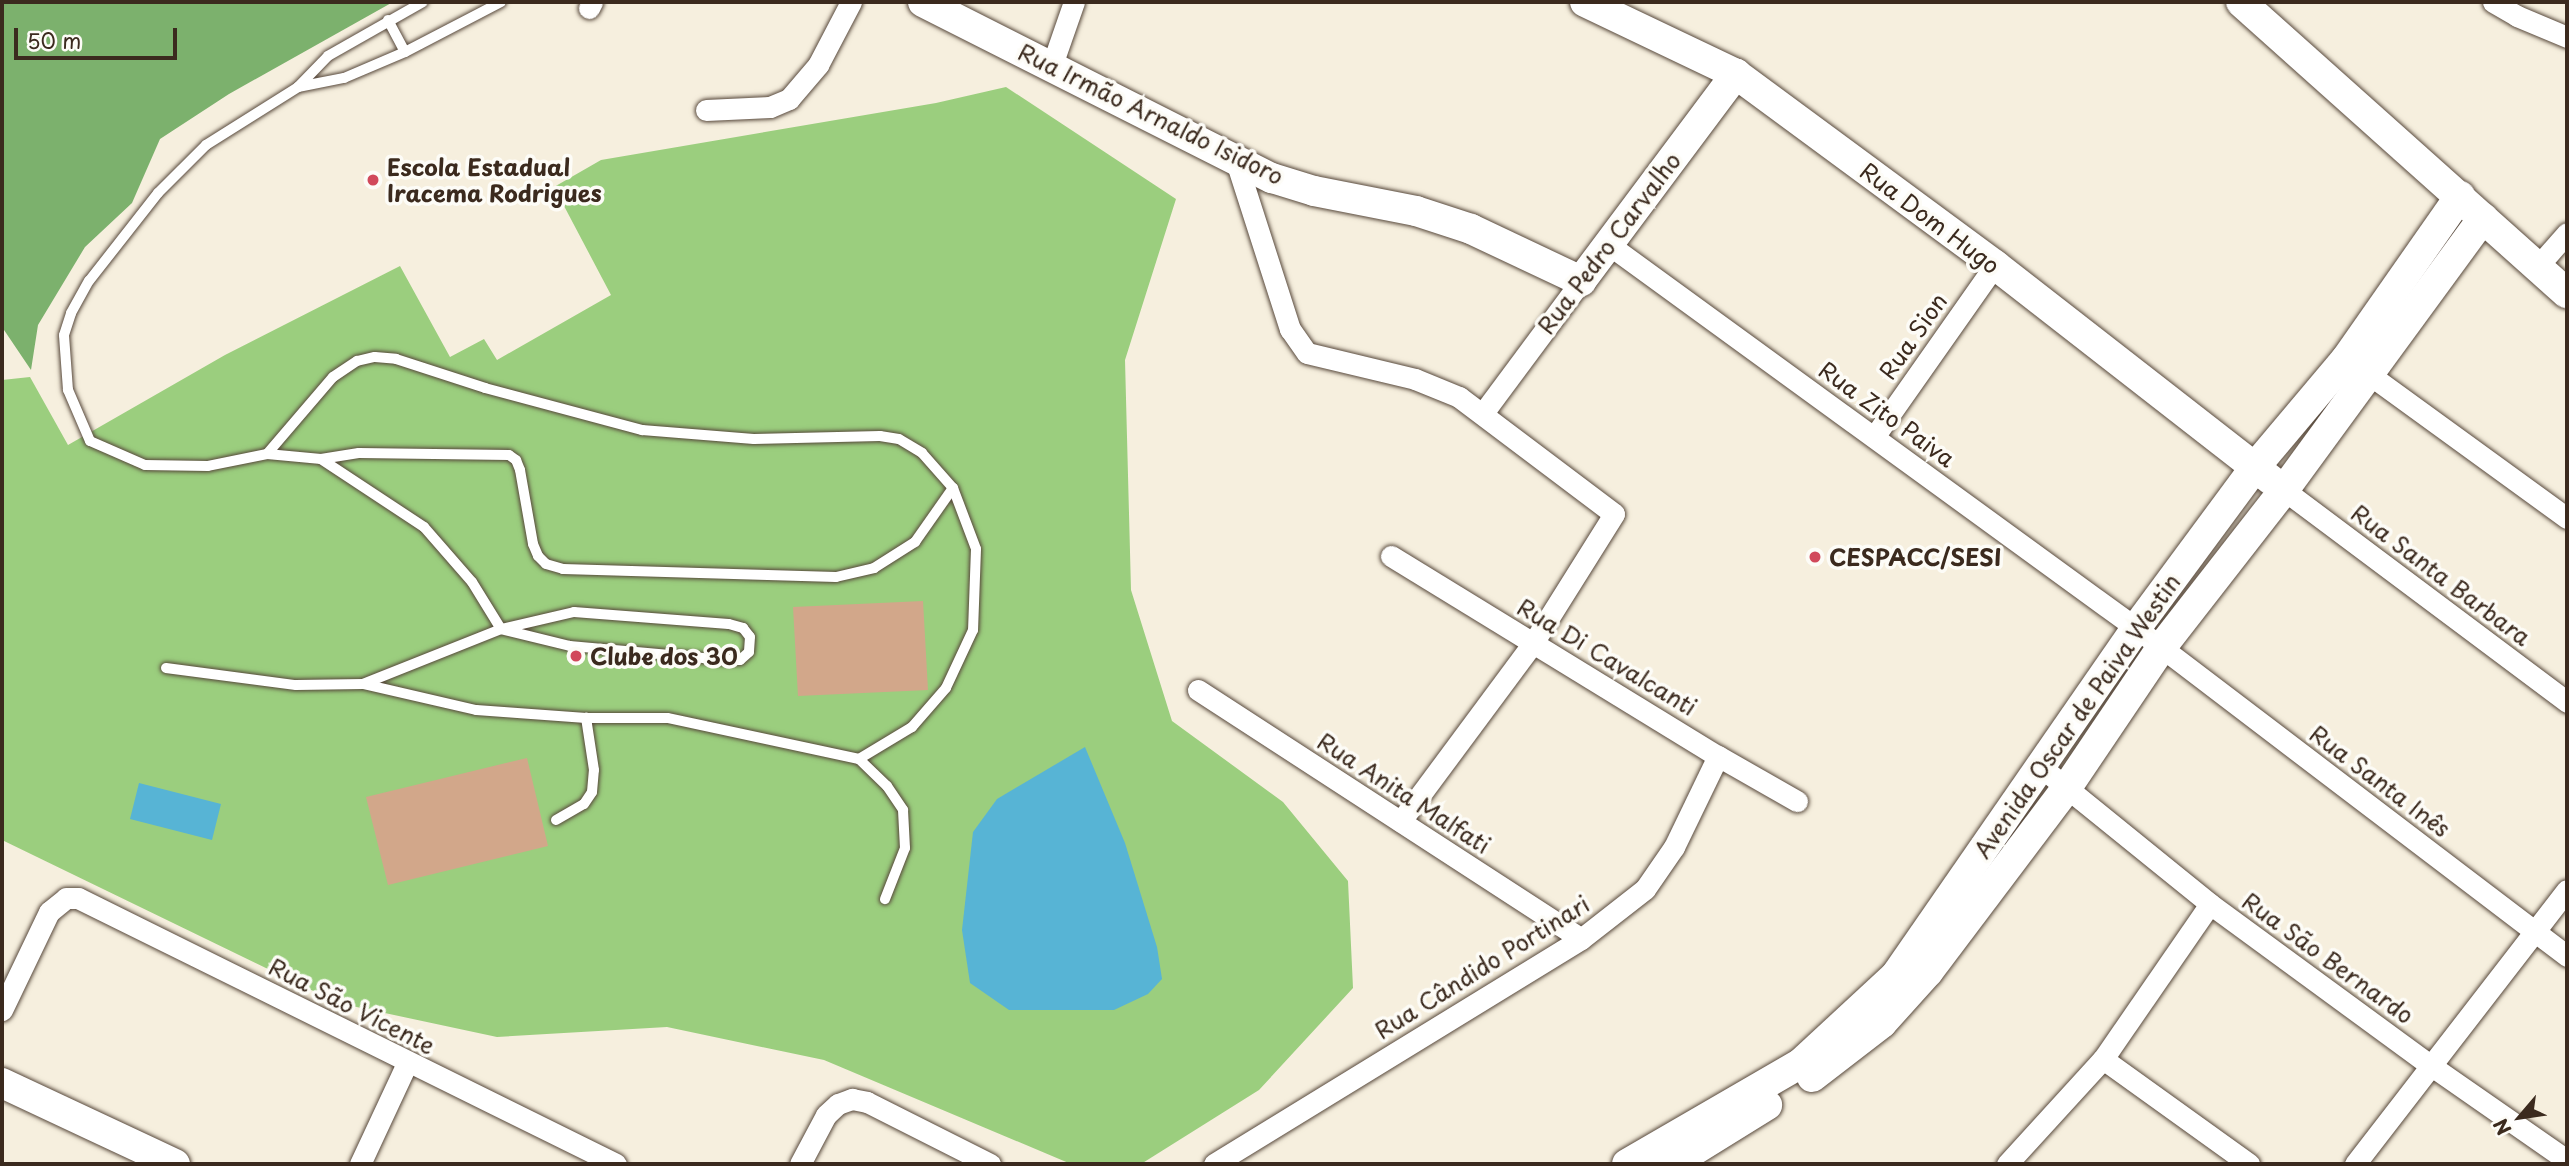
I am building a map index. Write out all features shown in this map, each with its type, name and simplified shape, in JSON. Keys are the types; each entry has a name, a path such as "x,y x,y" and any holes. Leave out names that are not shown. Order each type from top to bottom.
{"street":[{"path":"706,110 769,107 789,99 818,65 850,2"},
{"name":"Rua Irmão Arnaldo Isidoro","path":"923,2 1272,178 1314,191 1416,211 1471,229 1581,281"},
{"path":"1052,65 1074,2"},
{"name":"Rua Dom Hugo","path":"1585,2 1736,74 1995,265 2284,490"},
{"path":"2241,2 2567,293"},
{"path":"2493,2 2517,16 2567,37"},
{"name":"Rua Pedro Carvalho","path":"1483,413 1736,74"},
{"path":"1235,158 1290,329 1307,353 1415,379 1459,397 1614,514 1534,643 1401,821"},
{"name":"Avenida Oscar de Paiva Westin","path":"1672,1164 1807,1070 1882,1023 1928,972 2066,789 2161,648 2284,490 2358,366 2402,282 2460,196"},
{"name":"Avenida Oscar de Paiva Westin","path":"1627,1164 1807,1070 1896,975 2136,628 2255,467 2426,299 2483,218"},
{"path":"2536,267 2567,233"},
{"name":"Rua Zito Paiva","path":"1608,244 2161,648"},
{"name":"Rua Sion","path":"1874,436 1995,265"},
{"path":"2402,282 2426,299"},
{"path":"2358,366 2567,518"},
{"name":"Rua Santa Barbara","path":"2284,490 2567,702"},
{"name":"Rua Di Cavalcanti","path":"1391,556 1718,757 1797,801"},
{"name":"Rua Santa Inês","path":"2161,648 2567,956"},
{"name":"Rua Anita Malfati","path":"1198,690 1581,939"},
{"name":"Rua Cândido Portinari","path":"1214,1164 1581,939 1645,890 1674,847 1718,757"},
{"name":"Rua São Bernardo","path":"2041,767 2210,904 2433,1067 2567,1160"},
{"path":"2356,1164 2567,890"},
{"name":"Rua São Vicente","path":"2,1010 49,912 66,898 78,898 616,1164"},
{"path":"2007,1164 2103,1059 2210,904"},
{"path":"2103,1059 2249,1164"},
{"path":"360,1164 407,1063"},
{"path":"2,1083 175,1164"},
{"path":"800,1164 827,1115 838,1104 852,1099 867,1102 990,1164"}],"lane":[{"path":"423,2 328,56 298,87 206,145 166,184 89,281 71,313 64,335 68,390 90,441 145,465 208,466 267,454 321,459 359,453 509,455 516,460 520,470 533,544 538,556 546,564 563,569 836,577 874,568 915,542 953,488"},
{"path":"298,87 344,78 405,52 482,7 502,2"},
{"path":"388,20 405,52"},
{"path":"267,454 333,377 357,361 375,357 396,359 485,388 642,430 754,439 880,436 899,439 922,453 953,488 976,549 973,630 946,688 912,727 859,759"},
{"path":"321,459 424,527 472,582 501,629 570,646 740,660 749,652 750,637 743,628 729,624 574,612 501,629 363,684"},
{"path":"166,668 296,685 363,684 476,710 586,718 667,718 859,759 887,786 903,810 905,848 885,900"},
{"path":"556,820 584,804 592,792 594,770 586,718"}],"green space":[{"path":"2,2 393,2 229,94 160,139 132,203 85,247 38,325 31,370 2,327"},
{"name":"Clube dos 30","path":"1006,87 1176,199 1125,360 1131,590 1172,721 1283,802 1348,881 1353,988 1259,1090 1141,1164 1071,1164 824,1060 667,1027 497,1037 338,1003 2,840 2,380 30,377 68,445 225,355 400,266 450,357 484,339 497,360 611,295 554,187 601,160 936,103"}],"water":[{"path":"1085,747 1125,843 1157,947 1162,979 1148,994 1114,1010 1009,1010 970,983 962,930 973,832 997,799"},
{"path":"139,783 221,804 212,840 130,819"}],"building":[{"path":"923,601 928,690 798,696 793,607"},
{"path":"527,758 548,846 388,885 366,797"}],"place":[{"name":"Escola Estadual Iracema Rodrigues","path":"373,180"},
{"name":"CESPACC/SESI","path":"1815,557"},
{"name":"Clube dos 30","path":"576,656"}]}
